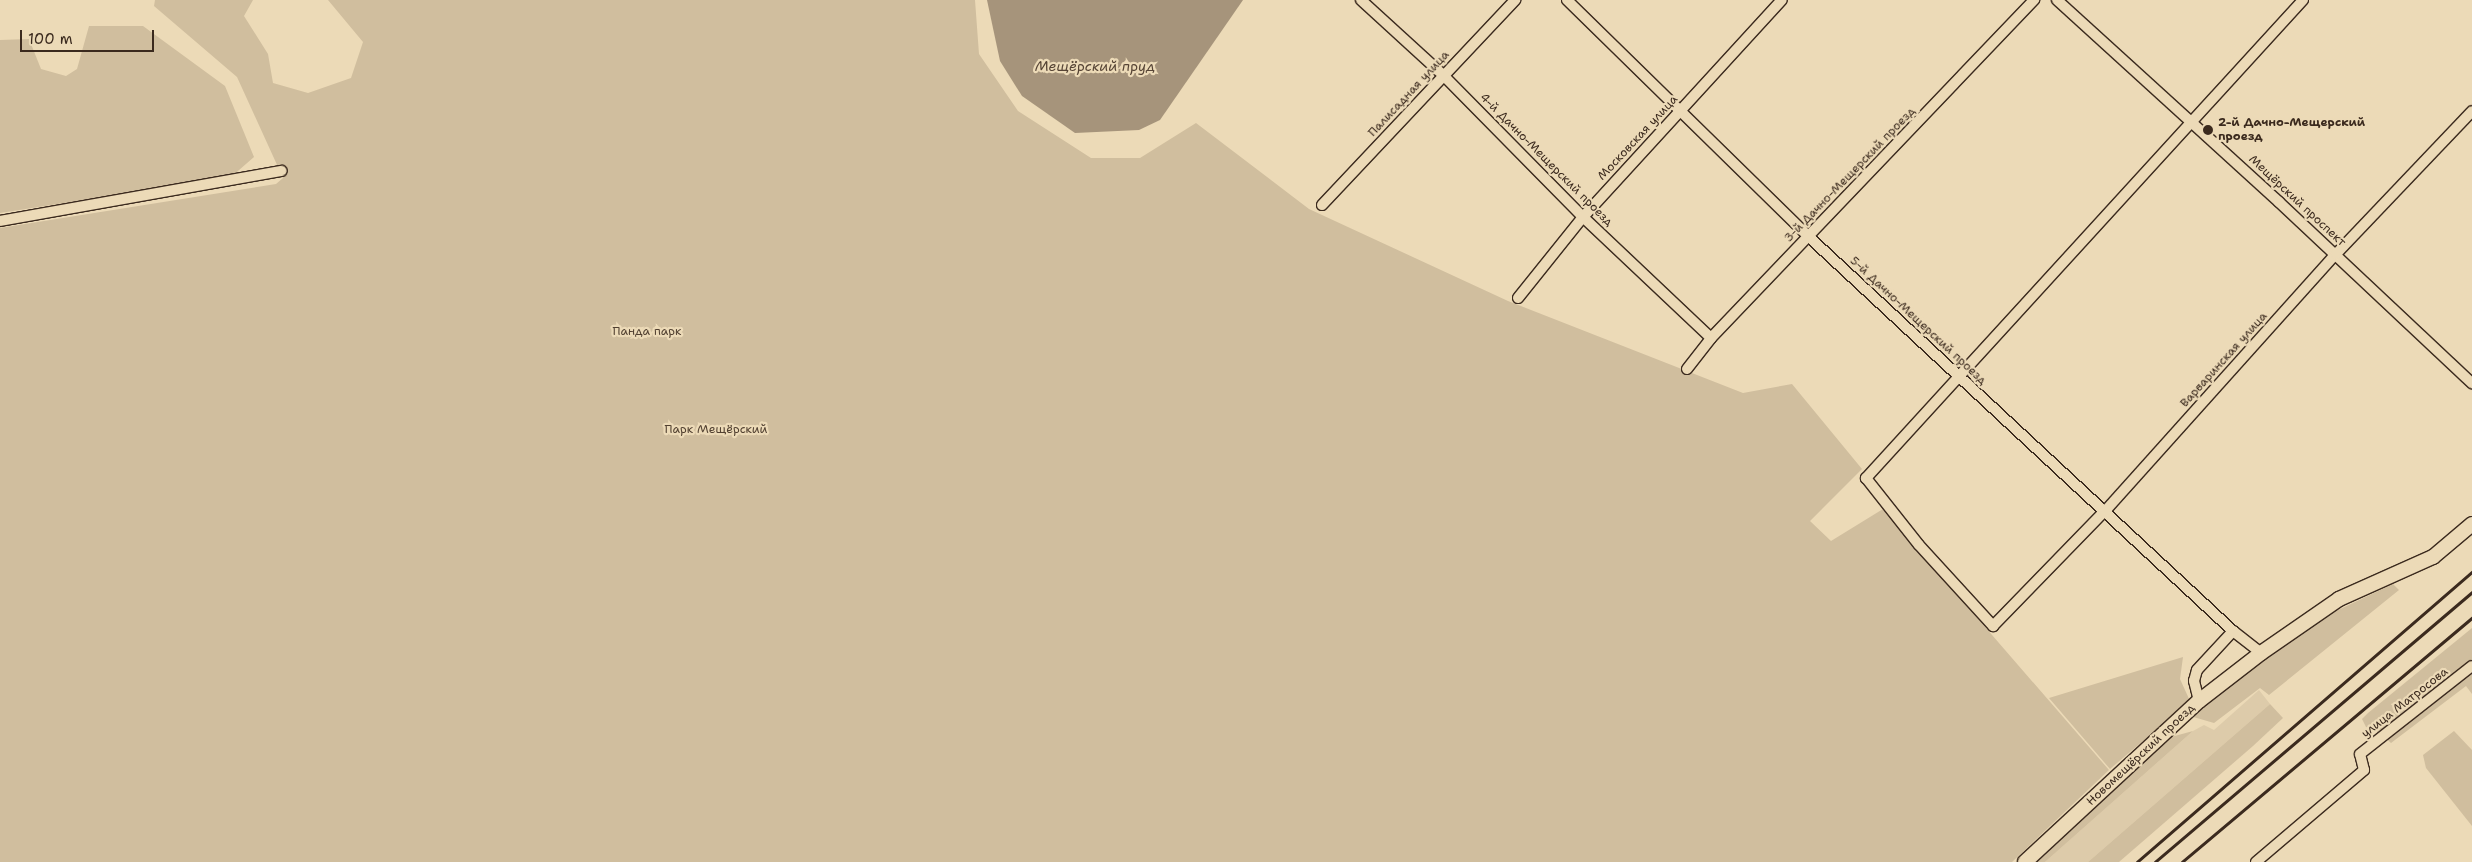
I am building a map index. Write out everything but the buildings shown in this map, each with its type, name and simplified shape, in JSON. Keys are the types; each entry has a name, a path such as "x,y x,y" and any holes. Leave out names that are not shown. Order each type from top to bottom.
{"street":[{"name":"4-й Дачно-Мещерский проезд","path":"1361,0 1443,75 1583,217 1711,338"},
{"name":"Палисадная улица","path":"1322,205 1515,0"},
{"name":"5-й Дачно-Мещерский проезд","path":"1567,0 1679,112 1809,237 2106,510 2234,632 2261,653"},
{"name":"Московская улица","path":"1518,298 1583,217 1782,0"},
{"name":"3-й Дачно-Мещерский проезд","path":"1687,369 1711,338 2034,0"},
{"name":"Мещёрский проспект","path":"2057,0 2191,120 2472,383"},
{"path":"1957,375 2302,0"},
{"name":"Варваринская улица","path":"1957,375 1866,478 1919,545 1994,626 2106,510 2336,254 2472,111"},
{"path":"0,221 282,171"},
{"name":"Новомещёрский проезд","path":"2025,862 2199,701 2261,653 2339,600 2433,556 2472,524"},
{"path":"2199,701 2194,681 2197,670 2234,632"},
{"name":"улица Матросова","path":"2256,862 2364,770 2360,754 2472,666"}],"shaded area":[{"path":"2259,690 2270,704 2088,862 2045,862 2193,731 2204,725 2214,730"}],"green space":[{"name":"Парк Мещёрский","path":"155,0 253,0 244,16 268,54 273,83 308,93 351,78 363,42 328,0 975,0 979,54 1018,111 1091,158 1140,158 1196,123 1309,209 1508,301 1743,393 1792,384 1862,469 1810,521 1831,541 1883,509 2109,770 2012,862 0,862 0,228 276,184 283,178 237,77 154,6"},
{"path":"89,26 143,26 225,86 254,157 231,177 0,213 0,40 29,39 41,69 66,76 77,69"},
{"path":"2393,584 2399,590 2269,695 2260,688 2214,723 2190,716 2315,621"},
{"path":"2472,628 2472,659 2378,732 2366,727 2362,719 2368,713"},
{"path":"2183,657 2180,679 2190,701 2110,769 2049,698"},
{"path":"2472,667 2472,694 2466,686 2391,743 2383,736"},
{"path":"2270,704 2283,718 2253,746 2119,862 2088,862"},
{"path":"2193,731 2045,862 2037,862 2171,737"},
{"path":"2454,731 2472,750 2472,826 2426,768 2423,755"}],"water":[{"name":"Мещёрский пруд","path":"987,0 1243,0 1160,120 1139,130 1075,133 1022,96 1000,61"}],"railway":[{"path":"2137,862 2472,572"},
{"path":"2155,862 2472,592"},
{"path":"2182,862 2472,618"}],"place":[{"name":"2-й Дачно-Мещерский проезд","path":"2208,130"}],"park label":[{"name":"Панда парк","path":"647,332"}]}
